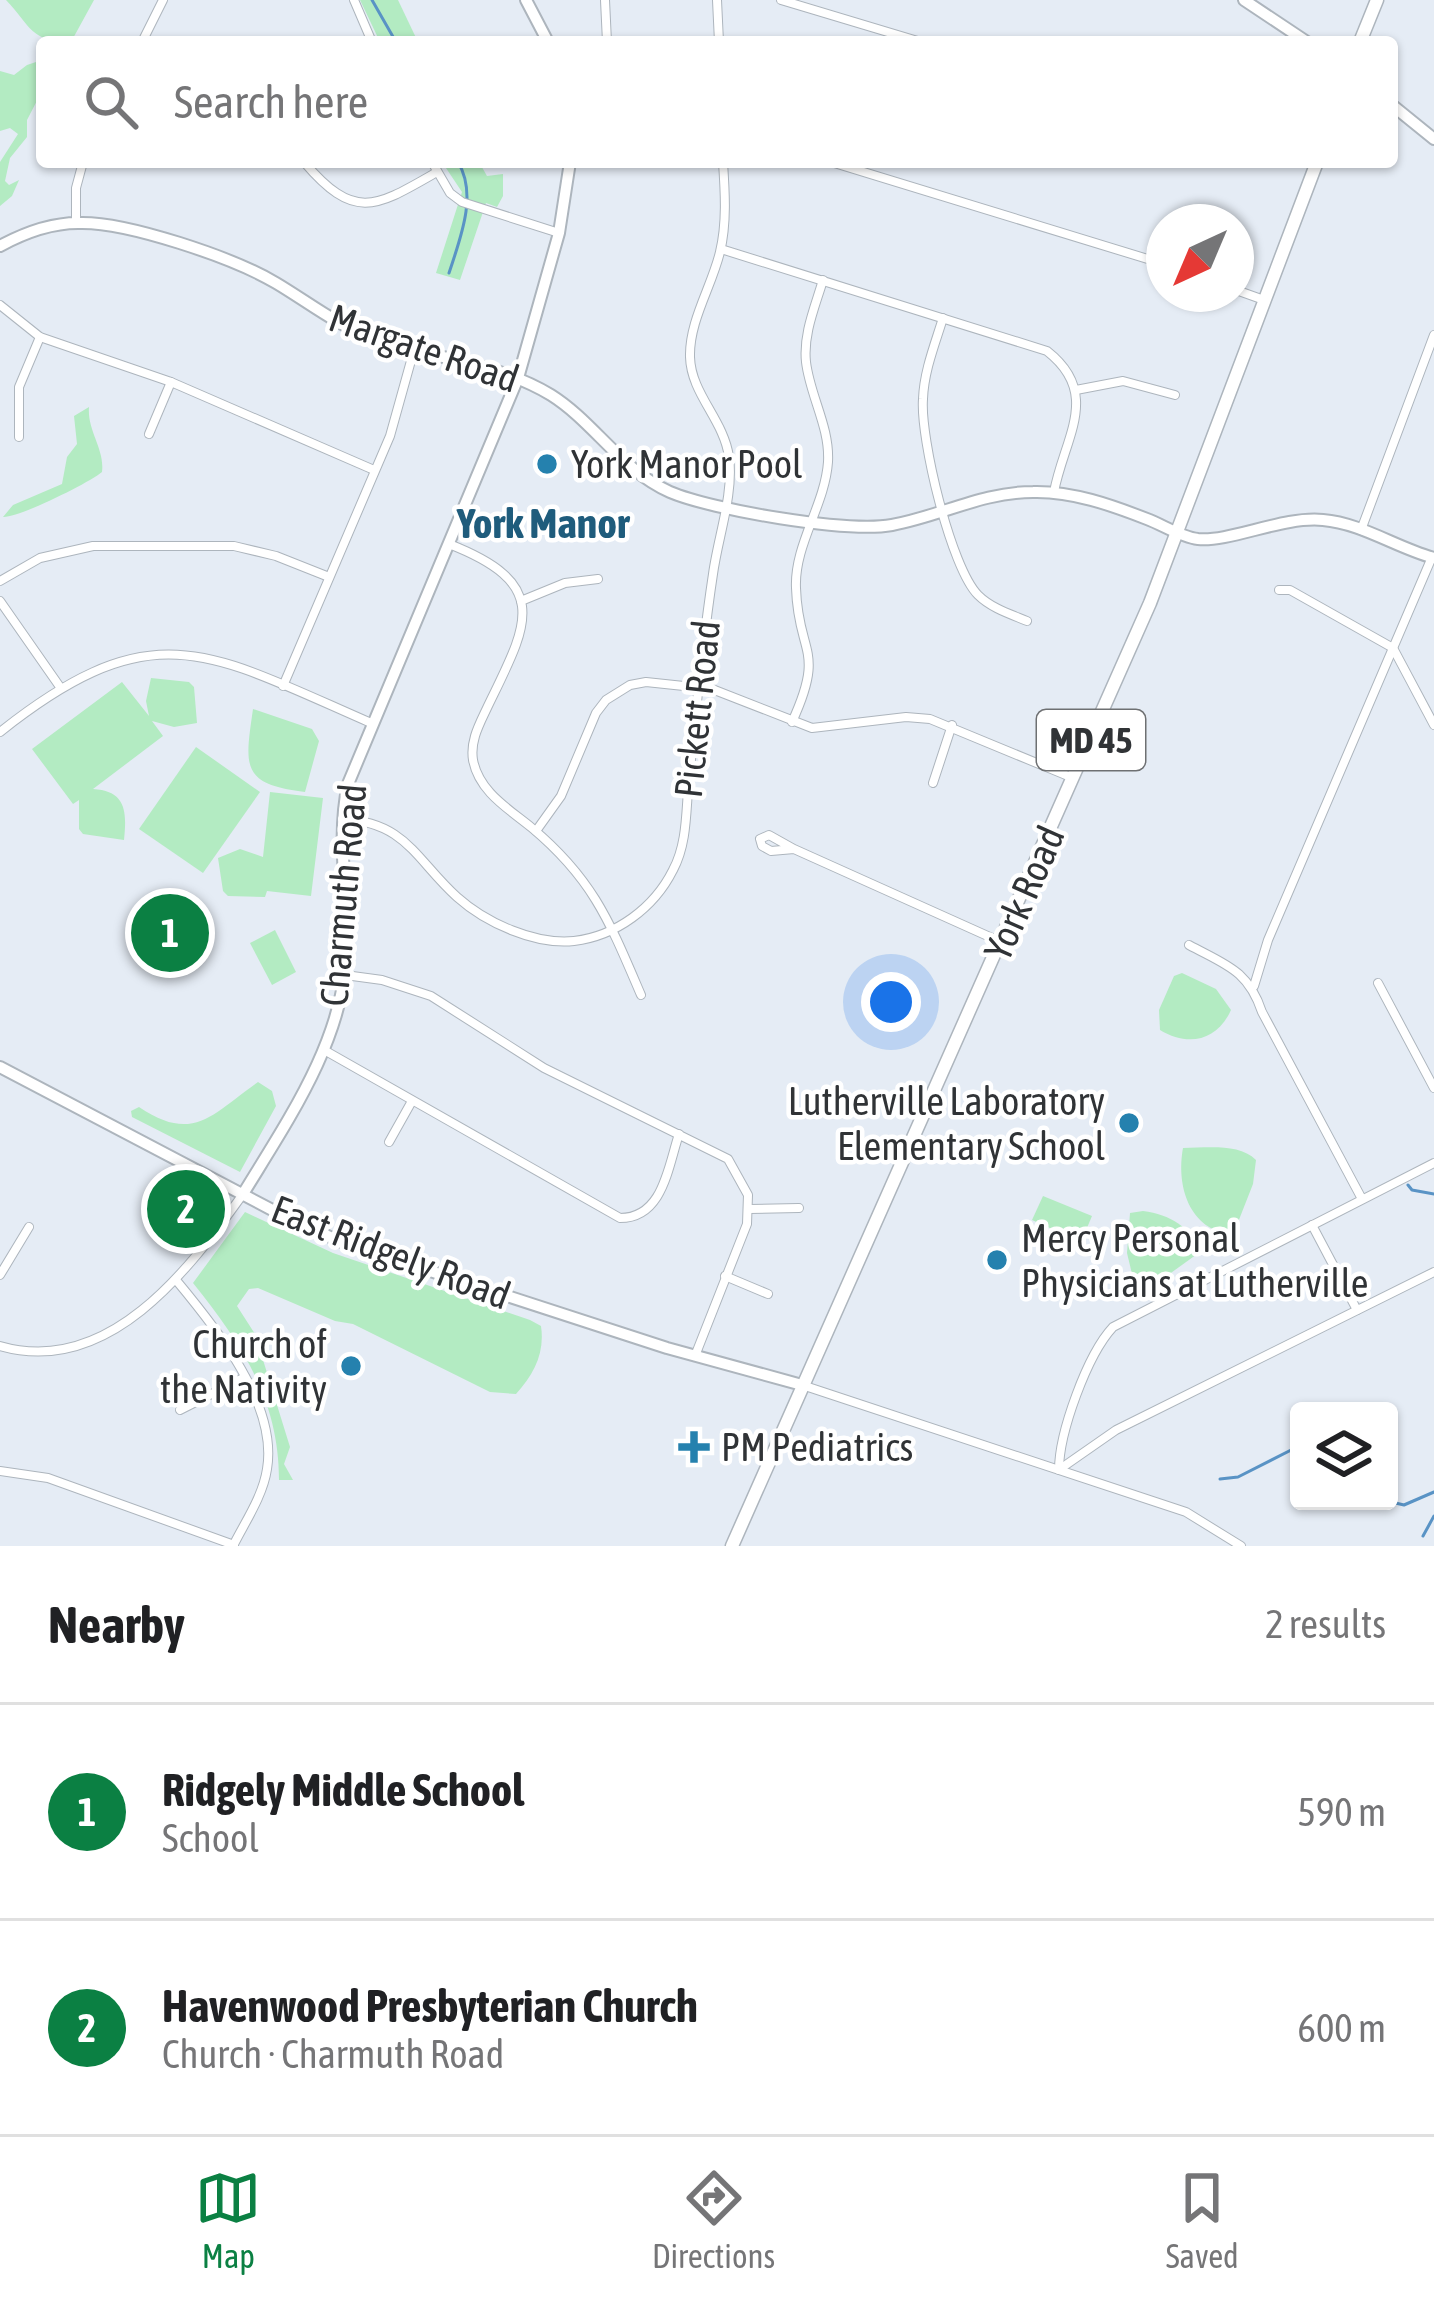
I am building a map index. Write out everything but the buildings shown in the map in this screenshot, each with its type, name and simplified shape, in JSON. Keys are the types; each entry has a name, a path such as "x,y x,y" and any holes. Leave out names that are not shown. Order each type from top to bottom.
{"main road":[{"path":"1362,36 1377,0"},
{"name":"York Road","path":"732,1546 1075,778 1179,532 1310,168"}],"street":[{"path":"147,36 163,0"},
{"path":"354,0 369,36"},
{"path":"526,0 545,36"},
{"path":"605,0 607,36"},
{"path":"717,0 719,36"},
{"path":"781,0 901,36"},
{"path":"1244,0 1298,36"},
{"path":"1398,111 1434,139"},
{"path":"76,223 81,168"},
{"path":"310,168 332,192 364,204 390,199 434,168"},
{"path":"436,168 450,193 462,202 559,233"},
{"name":"Charmuth Road","path":"0,1346 44,1353 85,1343 130,1317 176,1280 243,1194 324,1050 345,976 342,819 348,784 518,378 559,233 569,168"},
{"name":"Pickett Road","path":"342,819 375,823 402,838 460,900 514,931 559,942 593,937 613,929 655,898 680,854 724,506 728,453 718,422 694,380 690,352 721,249 723,168"},
{"path":"851,168 1146,258"},
{"name":"Margate Road","path":"0,246 32,231 76,223 121,228 225,259 276,283 346,327 518,378 570,408 654,484 684,497 812,522 871,527 1006,493 1054,492 1108,505 1179,532"},
{"path":"721,249 1047,351 1064,367 1076,390 1077,415 1054,492"},
{"path":"793,722 811,674 796,579 826,478 828,455 806,365 806,345 823,280"},
{"path":"1254,297 1265,301"},
{"path":"0,305 40,337 171,382 374,470"},
{"path":"943,318 926,376 922,414 944,509 970,585 990,605 1027,621"},
{"path":"1360,530 1431,354 1434,335"},
{"path":"19,436 19,387 40,337"},
{"path":"283,686 399,411 414,350"},
{"path":"1076,390 1123,381 1175,395"},
{"path":"149,434 171,382"},
{"path":"1179,532 1198,539 1314,520 1360,530 1433,557 1268,940 1254,986"},
{"path":"447,544 494,564 521,601 520,638 476,729 473,760 490,794 575,866 613,929 641,995"},
{"path":"0,581 40,558 93,546 234,546 277,556 329,577"},
{"path":"521,601 565,583 598,579"},
{"path":"1279,590 1290,590 1393,648 1434,725"},
{"path":"0,601 60,687"},
{"path":"0,732 60,687 127,658 170,653 219,661 371,723"},
{"path":"536,831 561,796 589,727 606,700 630,685 646,682 734,696 793,722 821,728 906,717 952,725 1075,778"},
{"path":"933,783 952,725"},
{"path":"794,849 1002,943"},
{"path":"1189,945 1234,969 1254,986 1262,1012 1362,1199"},
{"path":"345,976 382,980 431,996 544,1068 728,1160 744,1183 749,1209 742,1239 695,1356"},
{"path":"1378,983 1434,1088"},
{"path":"324,1050 620,1218 640,1215 656,1201 679,1134"},
{"name":"East Ridgely Road","path":"0,1067 361,1250 802,1385"},
{"path":"389,1142 412,1101"},
{"path":"1059,1470 1058,1446 1099,1346 1113,1327 1434,1163"},
{"path":"749,1209 799,1208"},
{"path":"1312,1225 1357,1310"},
{"path":"0,1275 29,1227"},
{"path":"1059,1470 1116,1430 1434,1272"},
{"path":"725,1276 768,1294"},
{"path":"0,1471 35,1474 233,1545 268,1467 265,1425 245,1377 214,1326 176,1280"},
{"path":"180,1410 245,1377"},
{"path":"802,1385 1186,1512 1241,1546"}],"green space":[{"path":"6,0 94,0 74,36 39,36"},
{"path":"360,0 398,0 415,36 377,36"},
{"path":"36,62 36,103 27,120 27,137 10,158 5,181 9,185 19,180 12,196 0,206 0,162 18,134 10,128 0,131 0,71 14,75"},
{"path":"446,168 482,168 487,176 503,174 503,196 497,207 486,203 460,280 436,273 462,192"},
{"path":"89,407 102,472 53,499 3,517 13,505 62,484 67,457 77,444 74,416"},
{"path":"151,678 189,682 194,687 197,723 174,727 152,721 163,736 93,789 112,794 122,804 124,840 83,834 79,800 73,804 32,749 122,682 149,716 146,701"},
{"path":"253,709 312,729 319,741 305,792 268,784 252,769"},
{"path":"196,747 260,792 203,873 139,829"},
{"path":"270,792 323,798 311,896 267,891 265,897 228,896 218,858 240,849 263,857"},
{"path":"275,930 296,972 272,985 250,943"},
{"path":"1182,973 1216,989 1231,1010 1218,1029 1201,1038 1181,1038 1160,1030 1159,1010 1174,976"},
{"path":"258,1082 272,1091 276,1106 240,1172 132,1117 131,1111 139,1107 158,1118 189,1124 215,1114"},
{"path":"1183,1148 1232,1149 1256,1160 1253,1184 1233,1235 1206,1225 1189,1204 1182,1177"},
{"path":"1043,1196 1092,1216 1081,1242 1032,1220"},
{"path":"1143,1211 1178,1223 1200,1252 1168,1275 1140,1282 1133,1278 1127,1253 1130,1213"},
{"path":"245,1212 333,1253 541,1326 540,1354 533,1371 516,1394 490,1392 353,1324 258,1288 249,1289 237,1306 255,1334 290,1447 284,1464 293,1480 279,1480 265,1399 242,1351 193,1283"}],"waterway":[{"path":"372,0 393,36"},
{"path":"449,273 467,203 461,168"},
{"path":"1408,1185 1434,1194"},
{"path":"1220,1479 1238,1477 1290,1451"},
{"path":"1398,1504 1434,1492"},
{"path":"1423,1536 1434,1516"}],"place":[{"name":"York Manor Pool","path":"547,464"},
{"name":"Ridgely Middle School","path":"170,933"},
{"name":"Lutherville Laboratory Elementary School","path":"1129,1123"},
{"name":"Havenwood Presbyterian Church","path":"186,1209"},
{"name":"Mercy Personal Physicians at Lutherville","path":"997,1260"},
{"name":"Church of the Nativity","path":"351,1366"},
{"name":"PM Pediatrics","path":"694,1447"}],"district":[{"name":"York Manor","path":"543,523"}]}
